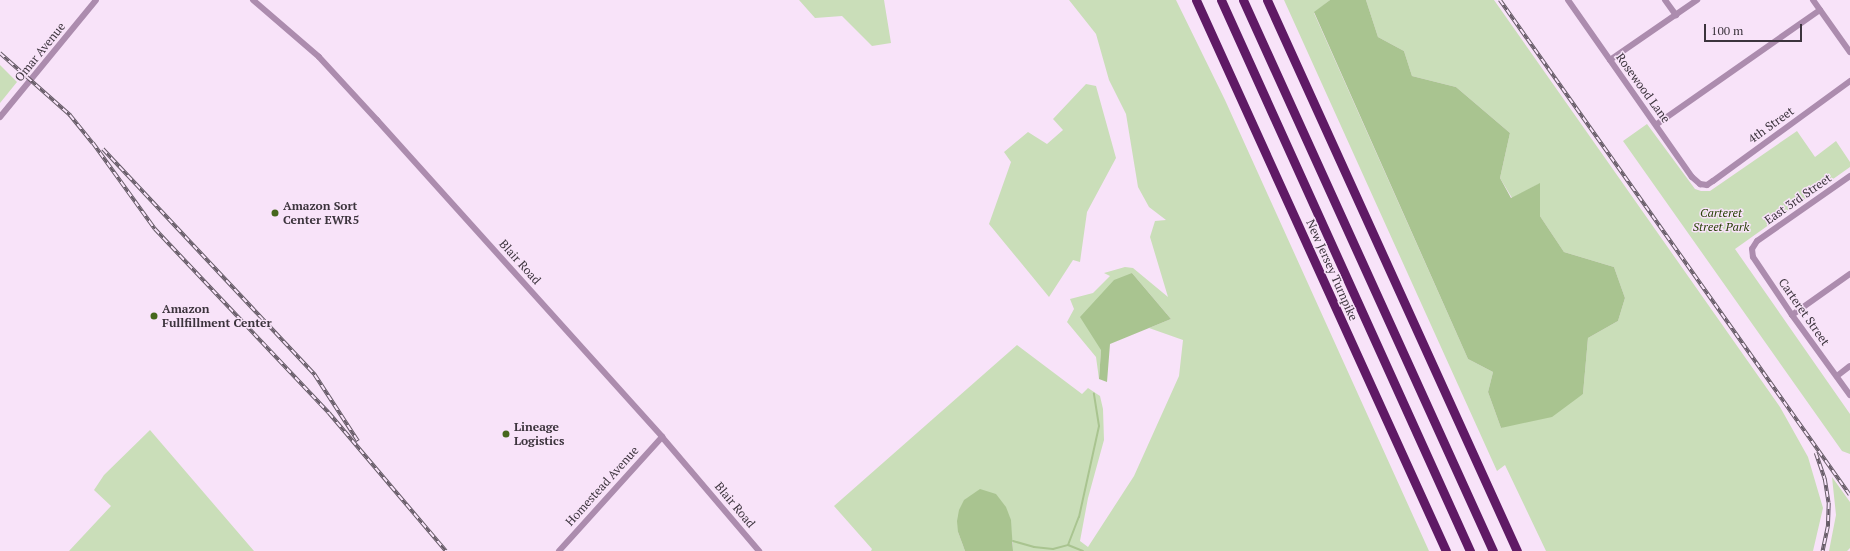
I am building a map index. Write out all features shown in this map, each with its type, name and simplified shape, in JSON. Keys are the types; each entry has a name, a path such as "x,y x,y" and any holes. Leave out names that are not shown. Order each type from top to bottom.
{"highway":[{"name":"New Jersey Turnpike","path":"1196,0 1446,551"},
{"name":"New Jersey Turnpike","path":"1221,0 1470,551"},
{"path":"1243,0 1492,551"},
{"path":"1267,0 1517,551"}],"street":[{"name":"Omar Avenue","path":"0,117 96,0"},
{"name":"Blair Road","path":"252,0 323,61 662,437 759,551"},
{"name":"Rosewood Lane","path":"1568,0 1657,124 1692,177 1700,184 1704,184"},
{"path":"1665,0 1676,15"},
{"path":"1610,60 1697,0"},
{"path":"1813,0 1850,52"},
{"path":"1657,124 1820,10"},
{"name":"4th Street","path":"1704,184 1707,185 1713,181 1850,81"},
{"name":"East 3rd Street","path":"1759,240 1850,176"},
{"name":"Carteret Street","path":"1759,240 1752,249 1753,257 1792,315 1850,395"},
{"path":"1792,315 1850,274"},
{"path":"1837,376 1850,366"},
{"name":"Homestead Avenue","path":"559,551 662,437"}],"green space":[{"path":"799,0 884,0 891,43 872,46 842,16 815,18"},
{"path":"1069,0 1176,0 1225,100 1429,551 1013,551 1013,541 958,532 965,551 871,551 872,549 834,506 1017,345 1082,394 1088,388 1100,396 1103,409 1104,440 1088,498 1080,541 1088,547 1134,476 1179,376 1183,340 1149,328 1171,319 1132,273 1101,350 1099,379 1096,357 1067,322 1074,309 1070,299 1093,293 1110,276 1104,273 1125,267 1133,268 1168,297 1150,237 1155,221 1166,220 1149,207 1138,187 1126,114 1109,80 1096,34"},
{"path":"1284,0 1330,0 1314,13 1468,359 1493,372 1488,392 1501,428 1583,394 1588,338 1618,321 1625,298 1614,267 1564,252 1540,216 1539,184 1512,198 1500,178 1510,133 1456,87 1412,76 1404,51 1378,37 1366,0 1494,0 1780,407 1808,457 1823,508 1813,551 1546,551 1505,465 1497,471"},
{"path":"0,65 17,82 0,103"},
{"path":"1086,84 1096,86 1116,158 1087,212 1080,262 1073,260 1049,297 989,224 1011,162 1004,152 1028,132 1047,144 1063,130 1053,119"},
{"name":"Carteret Street Park","path":"1647,124 1695,189 1701,191 1710,191 1797,131 1815,157 1836,141 1850,162 1850,167 1735,249 1850,414 1850,454 1842,451 1623,141"},
{"path":"150,430 254,551 69,551 111,506 94,490 104,475"},
{"path":"1832,477 1850,502 1850,548 1847,551 1829,551 1836,515"}],"shaded area":[{"path":"1330,0 1366,0 1378,37 1404,51 1412,76 1456,87 1510,133 1500,178 1511,198 1540,183 1540,216 1564,252 1614,267 1625,298 1618,321 1588,338 1583,394 1552,417 1501,428 1488,392 1493,372 1468,359 1314,12"},
{"path":"1132,273 1171,319 1110,344 1107,382 1099,379 1101,350 1080,317 1114,280"},
{"path":"980,489 996,494 1006,507 1011,520 1013,551 965,551 958,532 957,521 959,510 964,500"}],"waterway":[{"path":"1013,541 1034,547 1053,549 1068,545 1079,517 1099,426 1094,393"},
{"path":"1068,545 1083,551"}],"railway":[{"path":"1500,0 1850,495"},
{"path":"0,53 70,115 93,143 155,229 329,413 446,551"},
{"path":"103,149 315,375 358,441"},
{"path":"1816,453 1825,479 1829,503 1828,527 1823,551"}],"place":[{"name":"Amazon Sort Center EWR5","path":"275,213"},
{"name":"Amazon Fullfillment Center","path":"154,316"},
{"name":"Lineage Logistics","path":"506,434"}]}
